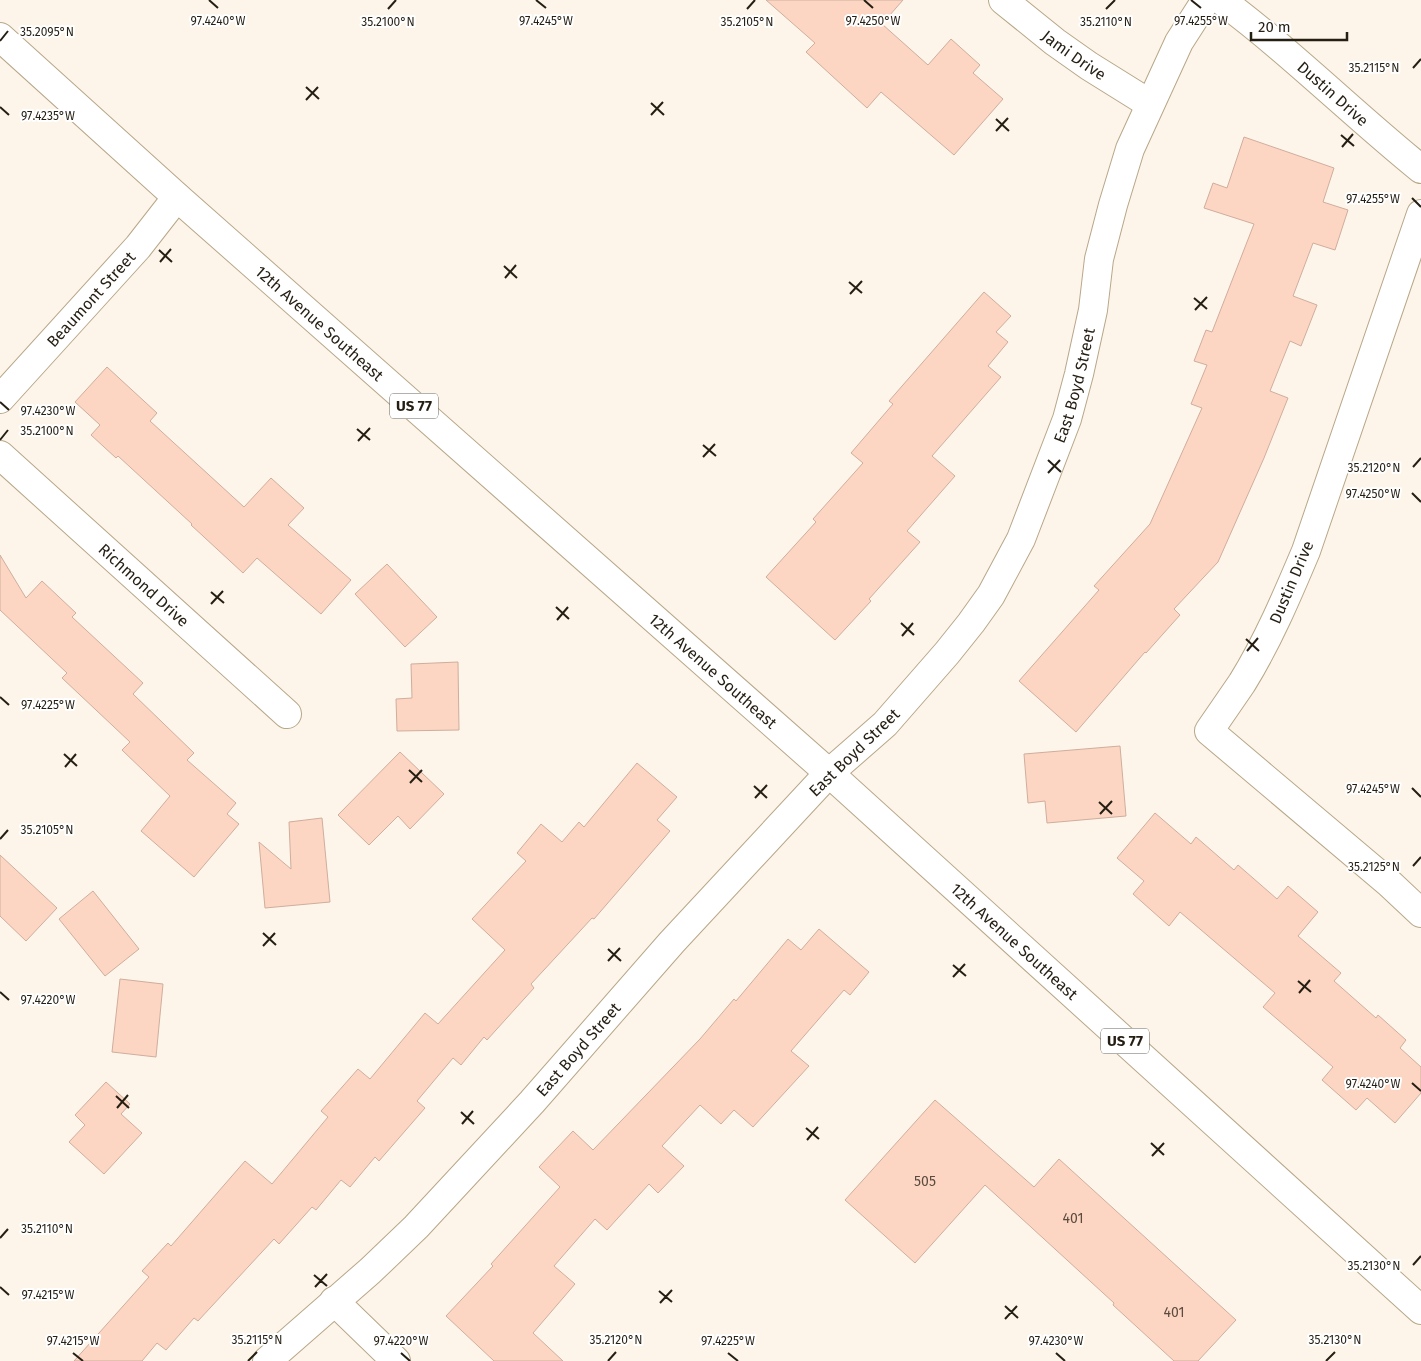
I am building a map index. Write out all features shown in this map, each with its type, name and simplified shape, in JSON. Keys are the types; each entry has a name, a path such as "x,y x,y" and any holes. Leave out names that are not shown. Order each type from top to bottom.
{"street":[{"name":"Jami Drive","path":"1003,0 1062,47 1150,104"},
{"name":"East Boyd Street","path":"267,1361 370,1271 416,1227 545,1088 672,942 829,773 885,724 947,653 991,595 1020,539 1067,419 1091,319 1100,259 1113,205 1130,149 1179,42 1206,0"},
{"name":"Dustin Drive","path":"1221,0 1256,26 1385,140 1421,168"},
{"name":"12th Avenue Southeast","path":"0,37 829,773 1421,1310"},
{"name":"Beaumont Street","path":"0,399 138,246 178,197"},
{"name":"Dustin Drive","path":"1421,214 1306,551 1288,595 1242,682 1209,731 1389,883 1421,913"},
{"name":"Richmond Drive","path":"0,455 287,714"},
{"path":"334,1301 396,1361"}],"building":[{"path":"766,0 903,0 882,24 928,65 951,39 980,65 973,73 1003,99 954,155 881,92 867,108 806,52 815,43"},
{"path":"1244,137 1334,168 1323,202 1348,210 1335,250 1313,243 1293,296 1317,305 1301,346 1290,341 1270,391 1288,398 1218,562 1174,609 1180,615 1145,652 1076,732 1019,681 1099,590 1094,586 1150,524 1202,408 1191,404 1207,365 1194,361 1206,330 1212,332 1254,224 1204,208 1213,183 1227,188"},
{"path":"984,292 1011,316 996,332 1008,342 988,366 1001,377 932,456 955,476 907,531 920,542 869,599 871,601 835,640 766,577 816,522 813,519 863,463 851,453 893,404 889,401"},
{"path":"107,367 157,413 150,421 244,507 271,478 304,508 288,525 351,580 321,614 257,558 243,573 118,456 116,458 91,435 100,425 75,402"},
{"path":"0,555 26,598 42,581 76,613 72,617 143,683 133,694 194,753 187,760 236,803 227,814 239,824 194,877 141,831 170,796 122,750 130,742 62,678 67,673 0,610"},
{"path":"387,564 437,617 405,647 355,594"},
{"path":"458,662 459,730 397,731 396,699 412,698 411,664"},
{"path":"1120,746 1126,816 1047,823 1045,801 1028,803 1024,754"},
{"path":"400,752 444,794 410,829 398,816 369,845 338,815"},
{"path":"637,763 677,797 657,820 670,831 594,919 592,918 531,984 534,988 487,1040 484,1037 461,1065 453,1058 417,1101 425,1108 379,1161 375,1157 350,1187 341,1180 316,1210 312,1207 279,1244 274,1239 198,1321 194,1318 166,1350 157,1343 142,1361 74,1361 149,1277 142,1271 168,1243 171,1246 245,1161 272,1184 328,1117 321,1111 358,1069 370,1079 425,1013 438,1024 505,950 472,919 526,861 517,853 541,824 562,842 579,822 584,827"},
{"path":"1155,813 1191,844 1196,837 1234,870 1238,865 1277,899 1288,886 1318,912 1298,936 1341,973 1334,981 1376,1018 1378,1015 1406,1040 1400,1048 1421,1067 1421,1093 1395,1123 1367,1098 1356,1110 1322,1080 1333,1067 1263,1007 1275,993 1180,912 1169,926 1133,894 1144,881 1117,858"},
{"path":"322,818 330,902 265,908 259,842 291,869 289,822"},
{"path":"0,855 57,908 26,941 0,916"},
{"path":"93,891 139,949 105,976 59,919"},
{"path":"819,929 869,972 850,995 844,990 791,1051 809,1066 753,1127 734,1110 721,1124 700,1105 662,1146 684,1166 658,1193 649,1184 607,1230 595,1219 554,1266 575,1284 533,1333 563,1361 494,1361 446,1316 493,1266 491,1264 560,1187 539,1167 573,1131 593,1150 700,1039 734,999 736,1001 788,939 801,950"},
{"path":"120,979 163,984 156,1057 112,1052"},
{"path":"106,1082 130,1104 121,1114 142,1133 104,1174 69,1142 85,1125 75,1115"},
{"path":"935,1100 1034,1187 1059,1159 1236,1320 1198,1361 1174,1361 1113,1305 1114,1303 985,1185 915,1263 845,1200"}]}
